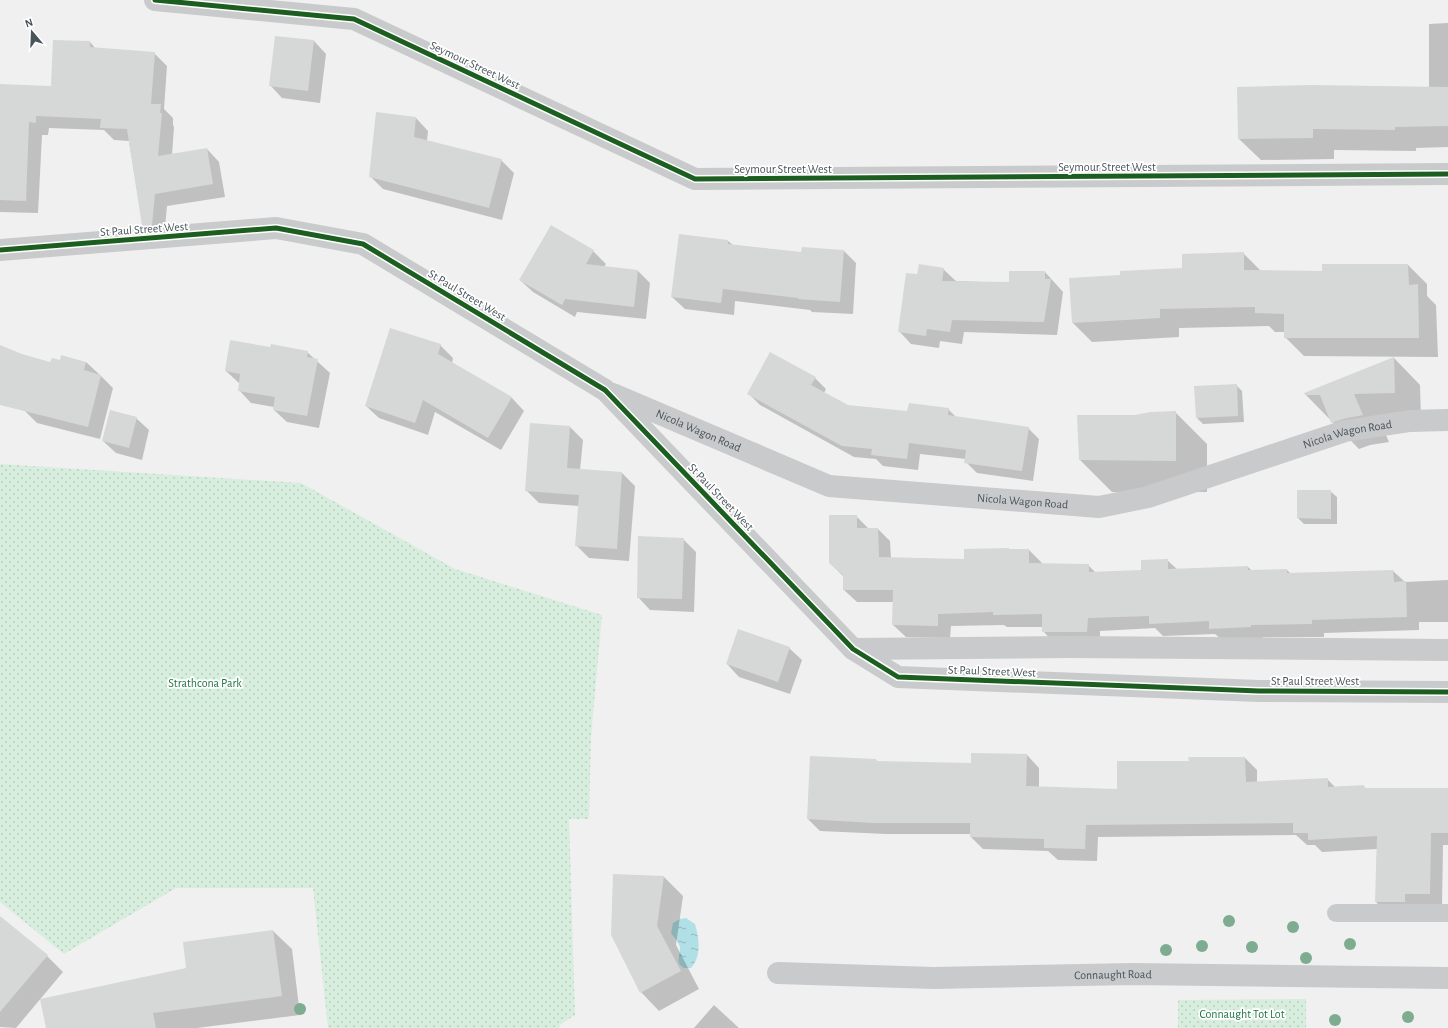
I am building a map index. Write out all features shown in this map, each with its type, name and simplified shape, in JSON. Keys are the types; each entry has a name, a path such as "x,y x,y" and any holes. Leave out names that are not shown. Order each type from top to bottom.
{"street":[{"name":"Seymour Street West","path":"155,0 354,19 695,179 1448,174"},
{"name":"St Paul Street West","path":"0,250 276,228 363,244 605,390 853,649 898,677 1259,691 1448,692"},
{"name":"Nicola Wagon Road","path":"605,390 829,486 1099,508 1148,497 1345,431 1410,421 1448,420"},
{"name":"St Paul Street West","path":"853,649 1070,647 1448,650"},
{"name":"Connaught Road","path":"778,973 934,978 1133,974 1448,978"}],"lane":[{"path":"1336,913 1448,913"}],"green space":[{"name":"Strathcona Park","path":"0,464 301,483 455,569 602,615 591,736 589,819 569,819 575,1015 561,1024 559,1028 328,1028 313,888 176,888 64,954 0,902"},
{"name":"Connaught Tot Lot","path":"1306,999 1306,1028 1178,1028 1178,1000"}],"water":[{"path":"686,918 695,924 698,935 699,947 697,958 691,968 684,968 679,963 680,947 671,933 673,923 680,919"}],"building":[{"path":"275,36 314,40 308,91 269,86"},
{"path":"53,40 90,41 90,47 155,52 151,104 161,104 160,113 162,113 158,156 207,148 213,184 155,194 152,225 142,226 127,129 100,128 101,119 36,116 36,123 29,122 26,201 0,200 0,84 51,86"},
{"path":"1312,85 1448,87 1448,126 1395,127 1395,130 1313,129 1313,138 1238,139 1237,87"},
{"path":"376,112 416,117 414,137 502,159 489,208 369,177"},
{"path":"551,225 594,250 586,264 638,270 634,307 565,299 562,305 519,280"},
{"path":"679,234 728,240 728,244 801,252 802,247 844,250 840,302 798,299 723,289 721,303 671,297"},
{"path":"1244,252 1244,270 1322,271 1322,264 1408,264 1409,285 1418,284 1419,338 1284,338 1284,314 1255,313 1255,307 1160,309 1160,318 1072,323 1069,278 1120,275 1120,271 1182,268 1182,254"},
{"path":"919,264 944,268 942,281 1009,282 1009,271 1045,271 1045,279 1051,279 1044,322 952,320 950,332 927,329 926,336 898,332 906,273 917,274"},
{"path":"390,328 441,344 438,354 512,397 488,438 423,400 415,423 365,406"},
{"path":"230,340 270,347 271,344 308,351 307,357 318,359 307,416 273,410 275,397 238,391 240,374 225,371"},
{"path":"0,345 22,354 50,362 52,358 60,360 61,355 86,362 84,370 101,375 88,427 0,405"},
{"path":"770,352 816,377 811,385 848,405 907,411 909,403 949,408 948,415 1029,427 1022,471 964,463 966,450 909,443 907,459 871,455 872,449 842,446 747,394"},
{"path":"1394,357 1395,393 1354,394 1363,415 1331,423 1320,395 1305,395 1304,393"},
{"path":"1237,384 1238,416 1196,418 1194,386"},
{"path":"110,410 137,417 129,448 102,441"},
{"path":"1176,411 1176,461 1079,460 1077,415 1135,415 1150,412"},
{"path":"530,423 570,426 567,468 622,472 617,549 575,546 579,495 525,491"},
{"path":"1297,490 1331,490 1331,519 1297,518"},
{"path":"829,515 857,515 857,528 878,528 879,557 964,559 964,549 1009,548 1029,549 1029,563 1089,564 1089,572 1141,570 1141,560 1168,559 1168,569 1248,566 1248,570 1287,569 1287,573 1393,570 1394,582 1406,581 1407,617 1312,620 1312,624 1251,625 1251,627 1209,629 1209,621 1149,624 1149,616 1088,618 1087,632 1042,632 1042,614 993,615 993,612 938,614 938,626 892,625 893,590 843,590 843,575 829,563"},
{"path":"638,536 684,538 682,599 637,598"},
{"path":"738,629 790,647 778,682 726,664"},
{"path":"971,753 1027,754 1026,786 1117,789 1117,761 1189,761 1188,757 1245,757 1246,782 1328,778 1328,787 1364,785 1364,788 1448,788 1448,833 1431,833 1430,894 1405,894 1405,902 1375,902 1377,836 1308,840 1308,833 1293,833 1293,823 1086,825 1085,849 1044,848 1044,839 970,837 970,823 873,823 807,819 810,756 876,759 876,761 971,763"},
{"path":"613,874 664,876 657,926 681,971 640,993 611,935"},
{"path":"0,916 48,955 0,1012"},
{"path":"273,930 282,996 153,1013 156,1028 46,1028 40,999 186,968 183,942"}],"cycle path":[{"path":"155,0 354,19 695,179 1448,174"},
{"path":"0,250 276,228 363,244 605,390 853,649 898,677 1259,691 1448,692"}]}
